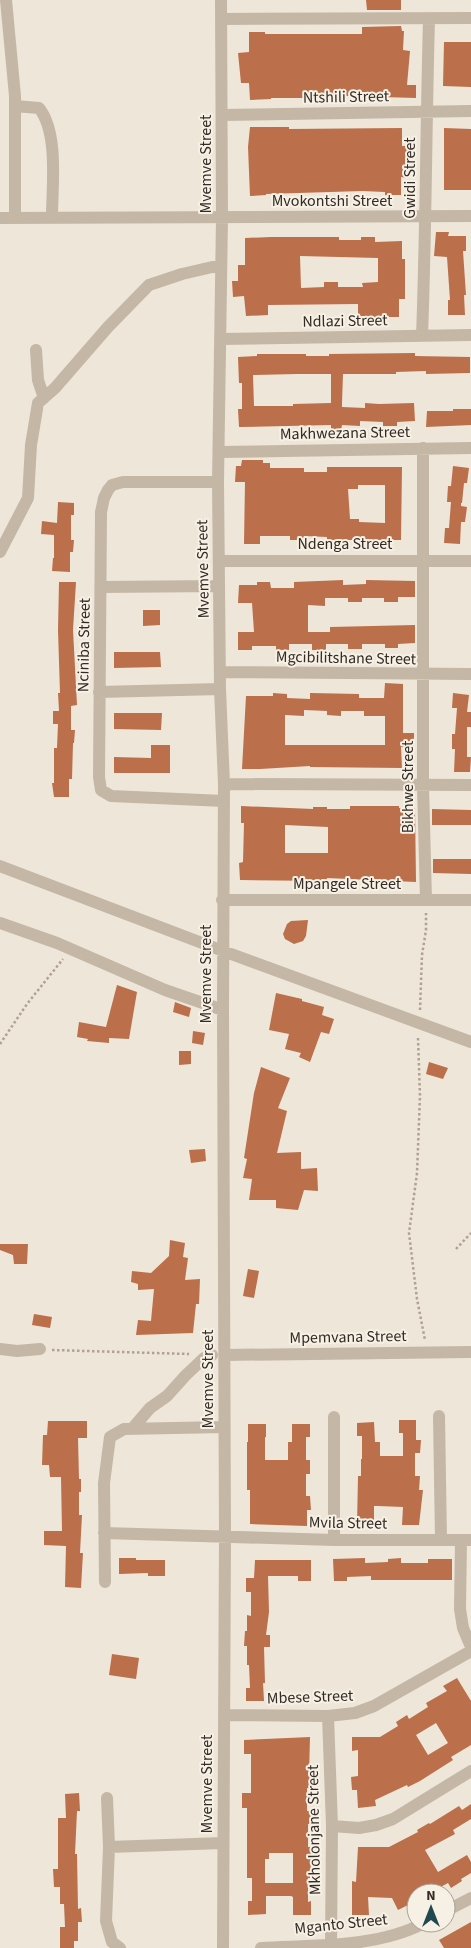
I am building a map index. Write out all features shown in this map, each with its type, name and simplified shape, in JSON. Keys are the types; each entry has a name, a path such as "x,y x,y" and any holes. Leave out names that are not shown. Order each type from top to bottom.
{"street":[{"path":"6,0 13,60 15,106 15,217"},
{"name":"Mvemve Street","path":"221,0 222,218 218,482 220,690 224,784 219,1355 224,1426 226,1537 223,1948"},
{"path":"222,19 471,18"},
{"name":"Gwidi Street","path":"422,336 427,217 426,112 428,19"},
{"path":"15,106 39,108 45,116 52,150 52,217"},
{"name":"Ntshili Street","path":"222,115 471,111"},
{"name":"Mvokontshi Street","path":"0,218 471,216"},
{"path":"0,552 28,498 31,445 38,403 55,388 108,326 149,285 182,274 221,265"},
{"name":"Ndlazi Street","path":"220,339 471,335"},
{"path":"36,350 38,380 44,398"},
{"name":"Bikhwe Street","path":"423,448 423,785 426,900"},
{"name":"Makhwezana Street","path":"219,452 471,448"},
{"name":"Nciniba Street","path":"218,482 123,482 112,485 104,498 101,512 102,587 99,777 101,790 111,796 224,801"},
{"name":"Ndenga Street","path":"219,561 471,561"},
{"path":"102,587 219,586"},
{"name":"Mgcibilitshane Street","path":"220,672 471,674"},
{"path":"99,692 220,690"},
{"path":"224,784 471,785"},
{"path":"0,866 223,951 471,1042"},
{"name":"Mpangele Street","path":"222,900 471,900"},
{"path":"0,923 71,949 165,990 222,1010"},
{"path":"0,1349 17,1351 40,1349"},
{"name":"Mpemvana Street","path":"219,1355 471,1352"},
{"path":"132,1429 150,1408 167,1396 204,1358 219,1355"},
{"path":"334,1416 334,1540"},
{"path":"439,1416 441,1540"},
{"path":"105,1582 104,1483 110,1437 124,1429 224,1426"},
{"name":"Mvila Street","path":"104,1533 334,1540 466,1540"},
{"path":"466,1540 460,1609 463,1628 471,1647"},
{"name":"Mbese Street","path":"224,1715 328,1716 355,1713 374,1706 471,1651"},
{"name":"Mkholonjane Street","path":"328,1716 332,1826 331,1944"},
{"path":"332,1826 359,1828 393,1819 471,1771"},
{"path":"107,1798 109,1847 106,1922 112,1942 120,1948"},
{"path":"109,1847 223,1843"},
{"path":"456,1906 471,1898"},
{"name":"Mganto Street","path":"261,1948 331,1944 393,1936 406,1931"}],"path":[{"path":"426,900 426,930 423,946 421,1000 418,1022 420,1096 418,1173 409,1233 426,1352"},
{"path":"0,1044 27,1004 71,949"},
{"path":"456,1249 471,1233"},
{"path":"40,1349 219,1355"}],"building":[{"path":"366,0 401,0 401,10 367,10"},
{"path":"401,26 402,31 404,31 403,50 410,51 407,85 416,85 416,98 325,96 325,98 250,100 249,83 241,83 238,53 249,52 249,32 265,32 265,34 362,34 362,27"},
{"path":"444,42 471,42 471,87 443,86"},
{"path":"250,127 289,127 289,129 402,128 402,146 410,146 409,178 401,177 401,195 385,195 385,192 362,191 250,196 248,147"},
{"path":"444,128 471,129 471,190 444,190"},
{"path":"436,232 449,232 448,236 466,236 466,251 463,251 466,295 464,295 465,315 448,315 448,300 450,300 447,257 434,256"},
{"path":"339,237 339,240 361,240 361,237 375,237 375,242 402,241 402,259 405,259 405,299 399,299 399,317 358,317 358,304 268,305 268,315 246,316 244,296 233,297 232,281 238,281 238,265 245,265 245,238","holes":["300,256 378,258 378,282 362,283 363,287 338,287 338,282 324,282 324,287 301,288"]},
{"path":"415,353 415,356 470,357 470,373 426,374 426,371 396,372 396,374 343,374 342,407 365,408 365,403 414,403 415,421 397,422 397,426 383,426 383,422 360,421 360,426 342,425 341,431 331,431 331,425 239,427 238,409 242,409 242,383 239,383 238,357 257,356 257,354 329,356 329,354","holes":["331,374 331,403 293,404 293,406 254,406 253,375"]},
{"path":"453,409 471,409 471,425 426,427 427,411 453,411"},
{"path":"242,460 263,460 263,463 270,463 270,468 304,468 304,472 327,472 327,467 402,467 401,540 327,540 327,537 304,536 304,540 290,540 290,536 260,536 260,544 244,544 245,482 235,482 236,466 241,466","holes":["358,485 385,485 385,523 359,522 359,519 350,519 348,489 358,489"]},
{"path":"453,466 469,468 467,483 464,483 461,503 461,506 467,507 465,522 461,522 460,544 444,543 445,528 449,528 451,502 447,502 448,486 451,486"},
{"path":"58,502 74,503 74,515 71,515 71,540 74,540 73,552 70,552 70,572 52,571 54,535 41,534 42,521 57,523"},
{"path":"343,580 343,585 366,584 366,580 415,581 415,597 398,597 398,602 384,602 384,598 362,598 362,602 348,602 348,598 325,598 325,606 308,605 308,632 330,632 330,627 415,625 415,643 398,644 398,648 385,648 385,644 362,644 362,649 348,649 348,644 326,644 326,650 312,650 312,644 289,644 289,650 276,650 276,646 252,646 252,650 238,650 238,632 254,632 252,603 238,603 239,585 257,585 257,582 270,582 271,588 294,588 294,582"},
{"path":"59,582 76,582 73,630 77,705 71,706 71,730 75,730 72,779 69,779 69,797 54,797 52,783 54,783 54,748 57,748 58,724 53,724 53,711 59,711 58,693 60,693"},
{"path":"143,610 160,610 160,625 143,626"},
{"path":"114,652 160,652 161,667 114,668"},
{"path":"385,683 403,684 403,733 414,733 414,747 401,747 402,768 310,766 242,769 246,696 273,696 273,693 287,694 287,698 310,699 310,693 359,694 359,698 384,698","holes":["304,710 327,711 327,715 341,716 341,711 364,711 364,716 385,716 385,745 285,745 285,715 304,716"]},
{"path":"453,693 469,695 467,712 471,712 471,727 467,727 467,757 471,757 470,772 454,772 455,749 452,749 452,734 455,734 457,708 452,708"},
{"path":"114,713 162,713 161,730 114,729"},
{"path":"151,745 170,745 170,773 114,773 114,757 151,758"},
{"path":"241,806 313,809 313,807 327,807 327,809 350,809 350,806 399,806 399,808 415,808 416,882 327,878 327,881 240,880 239,863 243,862 244,823 241,823","holes":["285,825 328,827 328,853 285,853"]},
{"path":"432,809 471,810 471,825 432,825"},
{"path":"433,859 471,859 471,874 433,873"},
{"path":"308,920 306,936 303,941 294,944 285,939 283,934 287,924 291,921"},
{"path":"117,985 137,992 129,1039 109,1038 109,1043 87,1041 88,1039 77,1037 79,1022 106,1027"},
{"path":"276,993 302,999 302,1001 324,1007 322,1015 334,1019 329,1034 321,1032 310,1062 299,1057 301,1053 285,1049 289,1034 269,1030"},
{"path":"175,1002 191,1008 189,1017 173,1012"},
{"path":"193,1031 205,1033 203,1045 192,1043"},
{"path":"179,1051 191,1051 191,1064 179,1065"},
{"path":"429,1062 448,1068 443,1079 426,1074"},
{"path":"261,1067 290,1078 278,1108 287,1111 277,1153 301,1152 301,1169 317,1168 318,1191 304,1190 298,1210 276,1208 276,1200 249,1200 252,1179 243,1178 247,1159 244,1158 254,1093"},
{"path":"205,1149 206,1161 191,1163 189,1150"},
{"path":"170,1240 185,1243 183,1257 188,1258 185,1280 200,1279 199,1304 196,1304 193,1333 136,1335 138,1320 151,1321 154,1289 138,1290 138,1284 131,1282 132,1271 151,1273 169,1256"},
{"path":"0,1244 28,1244 27,1264 14,1264 13,1255 0,1250"},
{"path":"248,1269 259,1271 254,1298 243,1296"},
{"path":"34,1314 52,1317 50,1328 32,1325"},
{"path":"399,1420 416,1420 416,1440 421,1440 420,1453 415,1453 415,1476 420,1476 419,1490 423,1490 419,1525 402,1525 403,1507 374,1506 374,1525 357,1525 358,1476 361,1476 362,1436 357,1436 357,1423 374,1422 375,1442 380,1442 380,1456 403,1456 403,1433 399,1433"},
{"path":"48,1421 87,1421 87,1438 78,1438 79,1479 81,1479 79,1515 82,1515 80,1553 83,1553 81,1588 65,1587 66,1546 44,1545 44,1531 62,1531 61,1477 50,1477 49,1465 42,1465 43,1435 47,1435"},
{"path":"248,1424 266,1424 265,1460 288,1460 288,1442 292,1442 292,1424 310,1424 310,1437 306,1437 306,1460 310,1460 310,1474 306,1474 306,1496 310,1496 311,1510 307,1510 307,1526 250,1524 250,1490 247,1490"},
{"path":"119,1558 165,1560 165,1576 148,1576 148,1573 119,1574"},
{"path":"365,1558 365,1563 388,1562 388,1559 401,1558 401,1563 428,1563 428,1559 452,1559 452,1580 371,1580 371,1576 347,1577 347,1581 334,1581 333,1559"},
{"path":"255,1560 311,1560 311,1581 298,1581 298,1576 268,1576 269,1612 266,1635 270,1635 270,1647 264,1647 264,1701 246,1701 246,1688 250,1688 247,1646 244,1646 245,1631 247,1631 247,1615 251,1616 251,1592 246,1592 246,1578 254,1578"},
{"path":"112,1654 139,1658 136,1679 109,1675"},
{"path":"457,1678 471,1701 471,1745 451,1757 453,1760 420,1781 375,1800 376,1806 358,1808 357,1790 352,1790 351,1777 358,1776 358,1750 352,1751 352,1737 380,1737 398,1726 396,1722 407,1715 409,1719 428,1707 426,1703 447,1691 443,1686","holes":["436,1723 448,1743 428,1755 416,1735"]},
{"path":"310,1737 309,1775 312,1775 312,1788 307,1788 307,1811 312,1811 312,1824 308,1824 308,1847 312,1847 310,1878 308,1878 308,1902 311,1901 311,1915 293,1915 293,1897 291,1896 266,1896 266,1914 248,1915 248,1901 252,1901 252,1878 247,1878 247,1808 242,1808 242,1793 251,1793 251,1754 244,1754 244,1740","holes":["269,1853 293,1853 293,1883 265,1883 265,1859 269,1859"]},
{"path":"79,1793 80,1811 77,1811 75,1854 77,1854 78,1909 81,1908 82,1922 78,1922 78,1941 74,1941 74,1948 60,1948 60,1927 65,1927 64,1904 60,1904 60,1887 54,1887 53,1869 58,1869 58,1818 66,1818 65,1794"},
{"path":"471,1804 471,1819 453,1830 455,1834 425,1850 438,1872 467,1855 471,1862 471,1873 456,1885 456,1883 406,1883 406,1906 398,1910 392,1898 368,1897 369,1915 352,1915 352,1881 356,1882 358,1847 389,1847 418,1832 417,1830 459,1806 462,1810"},
{"path":"471,1922 471,1948 444,1948 439,1940 451,1933 456,1933 456,1930"}]}
